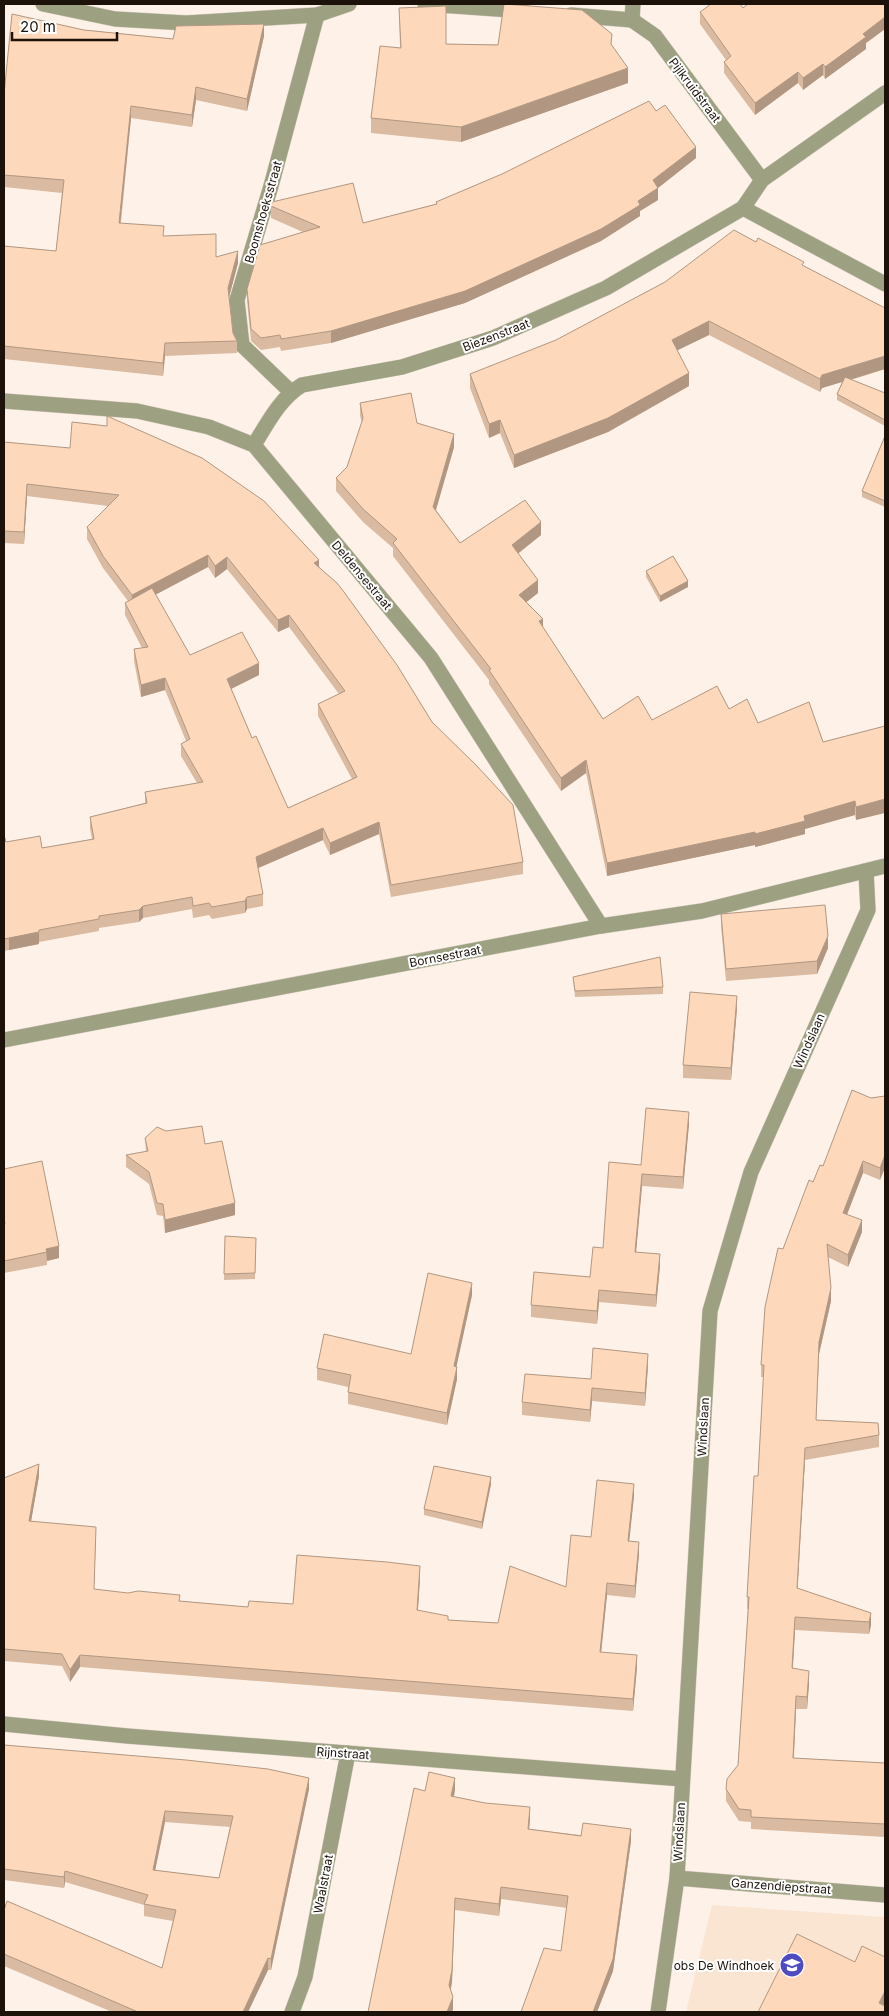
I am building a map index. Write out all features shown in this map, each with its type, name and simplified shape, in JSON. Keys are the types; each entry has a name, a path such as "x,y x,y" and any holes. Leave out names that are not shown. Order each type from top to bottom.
{"street":[{"path":"43,4 115,19 186,23 317,15 349,4"},
{"path":"425,4 632,20 633,4"},
{"name":"Boomshoeksstraat","path":"291,392 242,345 237,300 271,186 317,15"},
{"name":"Pijlkruidstraat","path":"632,20 655,36 762,180"},
{"name":"Biezenstraat","path":"291,392 302,386 402,367 494,338 606,288 743,208 762,180 885,93"},
{"path":"743,208 885,284"},
{"path":"254,445 271,418 291,392"},
{"name":"Deldensestraat","path":"4,401 137,411 209,427 254,445 431,658 601,926"},
{"name":"Bornsestraat","path":"4,1040 601,926 702,911 885,866"},
{"name":"Windslaan","path":"658,2012 676,1878 710,1312 751,1172 868,910 866,872"},
{"name":"Rijnstraat","path":"4,1724 348,1754 682,1779"},
{"name":"Waalstraat","path":"292,2012 305,1977 348,1754"},
{"name":"Ganzendiepstraat","path":"676,1878 885,1895"}],"shaded area":[{"name":"obs De Windhoek","path":"712,1905 885,1917 885,2012 686,2012"}],"building":[{"path":"504,4 582,10 612,34 611,44 628,68 461,127 371,118 380,46 401,48 399,8 446,6 446,44 498,45"},
{"path":"711,4 740,4 743,8 748,4 885,4 885,17 863,34 866,37 825,67 823,64 803,78 798,72 755,103 724,62 731,56 700,12"},
{"path":"12,14 84,30 173,39 176,26 264,24 247,99 196,87 192,115 131,106 119,223 164,226 163,236 216,234 216,257 238,251 228,288 233,333 237,341 165,343 163,363 4,346 4,246 56,251 64,180 4,175 4,94"},
{"path":"649,101 656,111 665,105 696,147 653,180 658,188 638,201 640,205 601,229 465,291 331,331 281,339 280,335 261,338 251,329 247,289 260,245 320,227 271,206 272,202 353,183 363,223 437,204 436,202 502,174"},
{"path":"734,230 756,242 758,238 804,262 802,265 885,308 885,356 822,375 820,379 709,321 672,340 689,373 608,418 514,455 500,420 489,424 470,374 556,340 665,282"},
{"path":"845,377 885,393 885,420 837,394"},
{"path":"411,393 417,423 454,434 433,507 460,543 525,500 541,522 512,545 538,580 519,595 543,619 539,621 603,719 638,696 652,720 717,686 729,709 747,699 758,723 809,702 823,742 885,726 885,799 856,807 855,801 804,816 805,821 755,834 755,832 607,863 586,760 561,778 489,670 491,669 393,543 397,539 363,509 336,478 347,467 363,418 360,403"},
{"path":"107,416 202,458 264,501 319,560 314,563 337,583 344,592 397,665 432,722 513,805 523,862 391,885 379,822 330,843 323,828 256,857 263,894 247,897 245,901 212,907 209,903 193,906 192,897 143,906 139,910 99,916 99,919 39,930 39,932 4,939 4,835 6,842 40,836 42,848 94,839 90,817 147,803 145,792 203,782 181,744 190,739 165,678 141,685 134,649 148,647 125,603 152,588 190,655 242,632 259,663 227,679 252,738 256,736 288,808 357,777 318,704 345,691 289,615 278,620 227,557 215,566 208,555 132,595 103,556 87,527 119,495 27,484 24,532 4,531 4,442 70,448 72,422 107,426"},
{"path":"885,436 885,501 862,491"},
{"path":"673,556 688,581 660,596 646,571"},
{"path":"825,905 828,936 817,961 726,969 721,914"},
{"path":"660,957 663,987 575,991 573,977"},
{"path":"690,992 737,996 731,1068 683,1065"},
{"path":"852,1090 871,1098 885,1096 885,1155 880,1168 863,1161 843,1213 862,1220 848,1255 827,1244 831,1288 819,1342 816,1420 878,1423 879,1435 805,1448 797,1588 871,1613 869,1622 795,1617 792,1668 809,1671 807,1697 796,1696 793,1758 885,1763 885,1824 751,1817 751,1810 739,1809 726,1789 727,1779 738,1765 749,1597 747,1597 754,1476 758,1476 764,1365 761,1365 765,1307 778,1248 783,1249 809,1180 813,1182 820,1165 823,1166"},
{"path":"646,1108 689,1112 683,1177 642,1174 635,1252 660,1254 656,1295 599,1290 597,1311 531,1305 534,1272 590,1277 593,1247 603,1248 609,1162 641,1165"},
{"path":"202,1126 205,1144 222,1141 235,1203 165,1220 163,1204 157,1203 149,1172 126,1155 148,1151 145,1138 157,1127 166,1131"},
{"path":"42,1161 59,1246 46,1249 47,1252 4,1261 4,1169"},
{"path":"225,1236 256,1238 255,1273 224,1274"},
{"path":"428,1273 472,1283 454,1366 457,1367 447,1413 348,1392 351,1375 317,1368 324,1334 411,1354"},
{"path":"593,1348 648,1354 645,1393 592,1388 590,1410 522,1402 525,1374 591,1379"},
{"path":"39,1464 29,1521 96,1527 94,1589 128,1593 138,1591 180,1595 179,1601 248,1607 249,1601 293,1604 297,1555 387,1562 420,1566 417,1610 448,1616 448,1620 498,1623 510,1566 566,1587 571,1535 591,1537 597,1480 634,1484 628,1541 639,1542 635,1586 607,1583 600,1652 637,1655 633,1699 80,1655 70,1670 62,1654 4,1649 4,1478"},
{"path":"434,1466 491,1477 482,1522 424,1509"},
{"path":"4,1745 186,1760 268,1769 309,1778 271,1959 268,1958 243,2012 138,2012 4,1954 4,1910 7,1901 162,1968 176,1910 144,1904 148,1895 65,1871 64,1877 4,1869","holes":["165,1811 233,1816 219,1878 153,1870"]},
{"path":"429,1772 455,1778 451,1796 485,1803 530,1807 528,1829 581,1836 583,1823 631,1829 613,1959 593,2012 521,2012 544,1948 561,1951 568,1896 501,1887 499,1904 455,1898 452,1970 449,1985 453,1997 447,2012 368,2012 414,1788 425,1791"},
{"path":"797,1934 855,1962 862,1946 885,1957 885,1991 879,2003 885,2006 885,2012 758,2012"}],"place":[{"name":"obs De Windhoek","path":"792,1965"}]}
